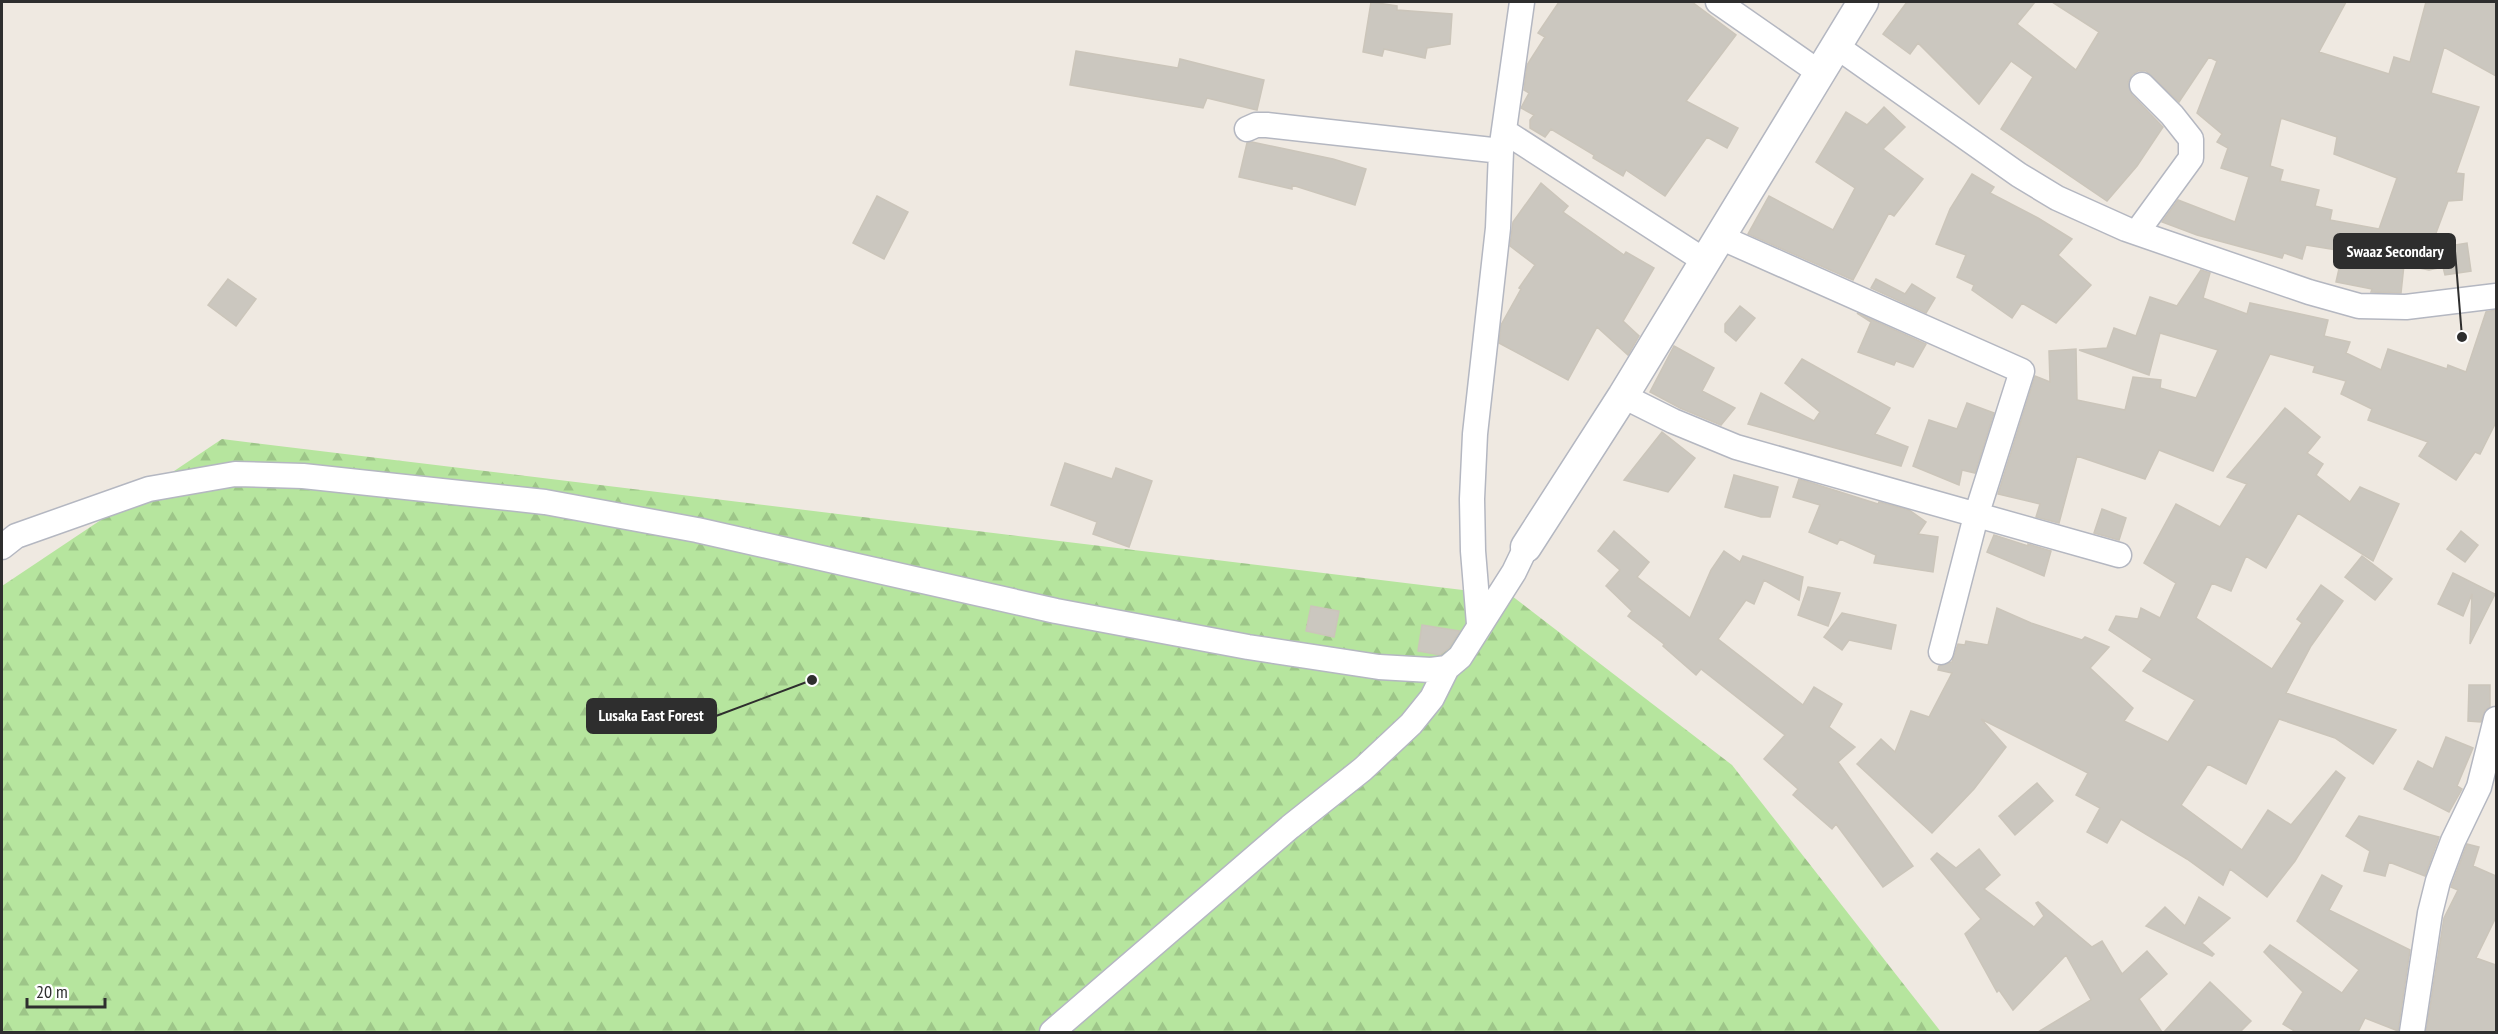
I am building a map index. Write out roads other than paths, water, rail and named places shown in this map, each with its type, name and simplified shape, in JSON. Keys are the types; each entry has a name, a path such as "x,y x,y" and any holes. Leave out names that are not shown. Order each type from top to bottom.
{"street":[{"path":"1479,624 1473,551 1472,488 1475,434 1497,228 1502,141 1522,2"},
{"path":"1718,2 1820,73"},
{"path":"1052,1032 1290,827 1363,769 1411,724 1432,698 1447,668 1460,657 1514,572 1526,547 1623,396 1863,2"},
{"path":"1836,46 2019,175 2096,217 2309,292 2359,306 2406,307 2496,296"},
{"path":"2137,232 2191,158 2191,139 2142,85"},
{"path":"1246,129 1256,124 1502,141 1712,249 2022,371 1976,516 1941,652"},
{"path":"1623,396 1673,421 1736,447 2119,555"},
{"path":"2,548 16,536 149,489 235,474 303,476 545,502 697,530 1056,611 1248,647 1379,667 1431,670 1447,668"},
{"path":"2412,1032 2430,914 2438,881 2453,841 2479,787 2496,719"}],"place":[{"name":"Swaaz Secondary","path":"2462,337"},
{"name":"Lusaka East Forest","path":"812,680"}]}
